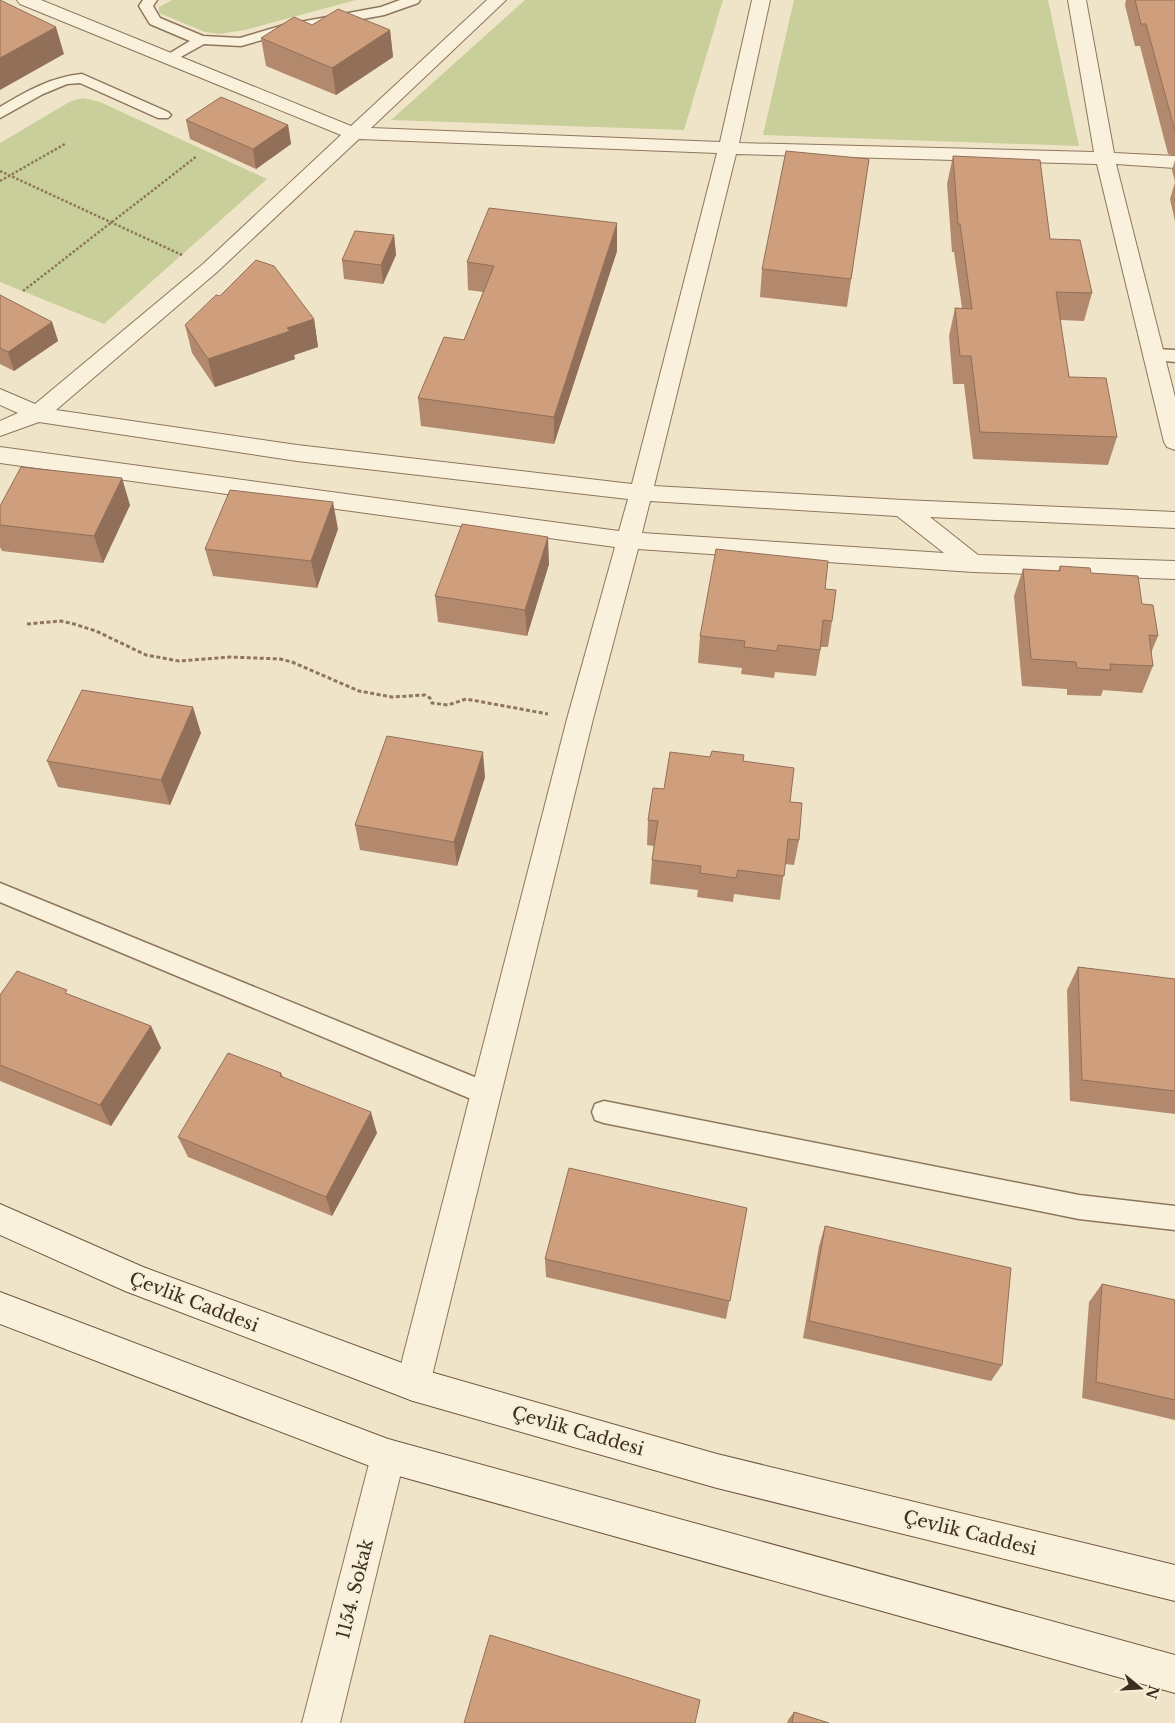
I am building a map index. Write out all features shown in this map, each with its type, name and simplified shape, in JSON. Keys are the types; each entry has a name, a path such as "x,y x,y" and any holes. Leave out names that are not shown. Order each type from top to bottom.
{"street":[{"path":"26,0 353,133 728,148 1106,158 1175,162"},
{"path":"497,0 210,268 37,414 5,462 329,500 627,540 973,562 1175,570"},
{"path":"413,1384 580,720 641,493 728,148 761,0"},
{"path":"1077,0 1106,158 1175,442"},
{"path":"0,396 37,414 297,453 641,493 903,508 1175,520"},
{"path":"0,429 37,414"},
{"path":"297,453 329,500"},
{"path":"903,508 973,562"},
{"name":"Çevlik Caddesi","path":"0,1219 136,1280 413,1384 717,1471 1175,1583"},
{"path":"0,1308 388,1456 1175,1674"},
{"name":"1154. Sokak","path":"321,1723 388,1456"}],"lane":[{"path":"150,0 146,6 155,21 201,40 240,42 284,29 384,11 413,0"},
{"path":"170,59 201,40"},
{"path":"0,112 38,91 64,80 82,78 163,115"},
{"path":"1154,355 1175,356"},
{"path":"0,892 485,1093"},
{"path":"604,1112 1079,1207 1175,1218"}],"path":[{"path":"0,181 65,144"},
{"path":"23,291 197,156"},
{"path":"0,171 210,268"},
{"path":"27,624 61,622 74,624 96,631 146,655 179,661 250,657 280,659 292,662 337,683 377,695 402,698 424,695 430,698 432,703 439,705 448,705 466,699 580,720"}],"green space":[{"path":"172,0 356,0 245,30 219,34 205,32 159,13 159,7"},
{"path":"525,0 723,0 684,130 391,120"},
{"path":"794,0 1048,0 1079,146 763,135"},
{"path":"83,98 100,102 267,179 104,324 0,282 0,143 71,101"}],"building":[{"path":"0,0 56,27 0,58"},
{"path":"1135,0 1175,0 1175,131 1146,24 1141,24"},
{"path":"338,9 390,30 332,68 261,38 294,17 312,25"},
{"path":"221,97 288,125 253,149 186,120"},
{"path":"786,151 869,159 851,279 762,269"},
{"path":"953,156 1040,160 1050,239 1080,240 1092,293 1056,292 1069,377 1106,378 1117,437 980,432 971,356 960,356 955,308 972,309 960,224 958,224"},
{"path":"489,208 617,223 554,417 418,398 444,337 464,340 494,266 467,262"},
{"path":"355,231 394,235 381,265 342,260"},
{"path":"256,260 274,266 314,319 287,328 290,331 208,359 185,325 216,295 220,296"},
{"path":"0,295 52,322 8,352 0,348"},
{"path":"21,467 122,478 94,536 0,525 0,506"},
{"path":"230,490 333,502 311,561 205,549"},
{"path":"462,524 548,537 525,610 435,596"},
{"path":"716,549 828,561 825,589 836,590 832,621 823,620 820,650 778,645 777,651 744,647 745,641 700,636"},
{"path":"1060,566 1090,568 1091,573 1138,576 1142,604 1153,605 1158,636 1149,635 1153,666 1110,664 1111,670 1077,668 1076,662 1031,659 1023,569 1060,571"},
{"path":"82,690 193,707 161,780 47,761"},
{"path":"387,736 483,752 454,842 355,825"},
{"path":"712,751 744,755 743,761 794,768 790,802 802,803 799,840 788,839 784,876 738,870 736,878 700,873 701,866 652,860 658,821 648,820 653,788 664,789 670,752 710,757"},
{"path":"1078,967 1175,979 1175,1091 1082,1080"},
{"path":"17,971 67,990 65,993 151,1026 100,1105 0,1065 0,995"},
{"path":"228,1053 281,1073 280,1076 371,1112 326,1197 178,1137"},
{"path":"569,1168 747,1208 730,1301 545,1259"},
{"path":"825,1226 1011,1268 1002,1365 809,1321"},
{"path":"1102,1284 1175,1300 1175,1400 1096,1382"},
{"path":"490,1635 700,1700 695,1723 464,1723"},
{"path":"794,1712 829,1723 792,1723"}]}
